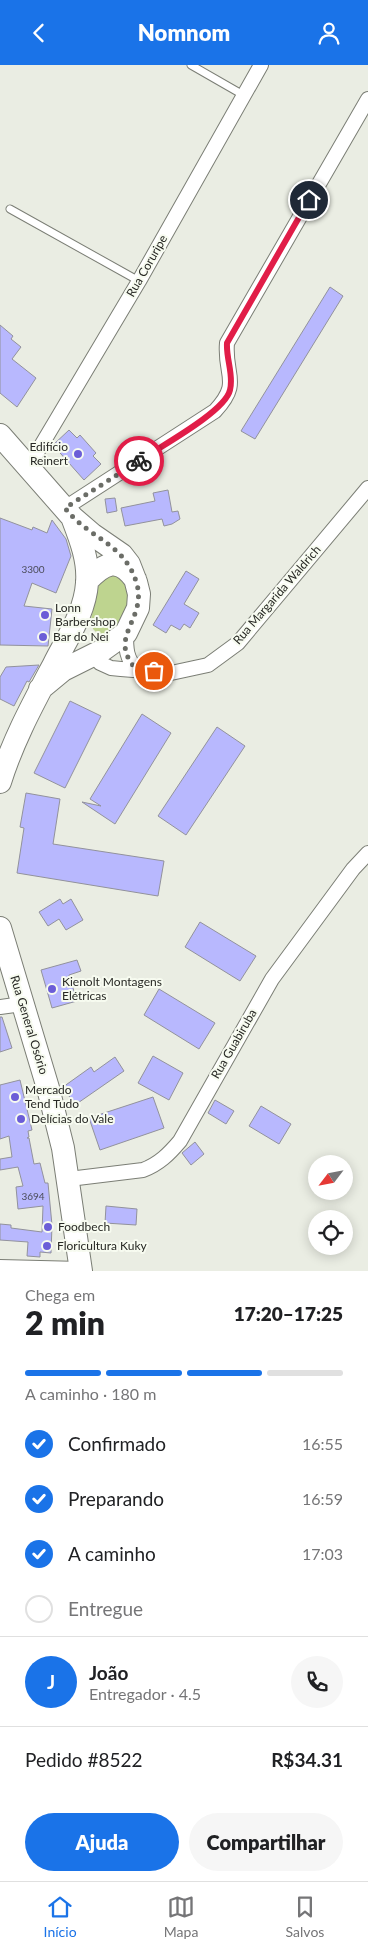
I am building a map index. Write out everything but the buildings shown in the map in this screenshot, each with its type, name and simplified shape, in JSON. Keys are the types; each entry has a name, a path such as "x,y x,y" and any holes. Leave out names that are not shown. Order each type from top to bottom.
{"main road":[{"path":"0,435 69,513 93,535 122,555 129,564 139,594 138,608 103,644 63,670 40,689"},
{"path":"69,513 81,541 87,581 82,626 103,644"},
{"path":"87,581 96,571 106,565 116,565 124,567 136,582"},
{"path":"0,782 7,760 40,689 83,607"},
{"name":"Rua General Osório","path":"0,928 64,1148 81,1270"}],"street":[{"name":"Rua Coruripe","path":"28,466 138,281 262,65"},
{"path":"69,513 215,411 225,400 230,390 231,379 226,354 227,343 368,99"},
{"name":"Rua Margarida Waldrich","path":"103,644 100,663 111,667 171,673 208,665 238,643 368,488"},
{"path":"103,644 126,652 128,659 137,670"},
{"name":"Rua Guabiruba","path":"69,1179 143,1170 154,1166 167,1157 180,1141 272,979 342,884 368,853"},
{"path":"0,1007 22,1004"},
{"path":"0,1267 81,1270"}],"lane":[{"path":"191,65 245,96"},
{"path":"10,209 138,281"}],"green space":[{"path":"115,571 130,590 128,606 123,620 114,630 99,635 93,629 91,619 99,583"}],"way so far":[{"path":"139,461 65,508 83,527 122,555 129,564 139,594 138,608 126,633 126,652 128,659 137,670 154,671"}],"place":[{"name":"Edifício Reinert","path":"78,454"},
{"name":"Lonn Barbershop","path":"45,615"},
{"name":"Bar do Nei","path":"43,637"},
{"name":"Kienolt Montagens Elétricas","path":"52,989"},
{"name":"Mercado Tend Tudo","path":"15,1097"},
{"name":"Delícias do Vale","path":"21,1119"},
{"name":"Foodbech","path":"48,1227"},
{"name":"Floricultura Kuky","path":"47,1246"}],"route":[{"path":"139,461 215,411 225,400 230,390 231,379 226,354 227,343 232,331 309,200"}]}
